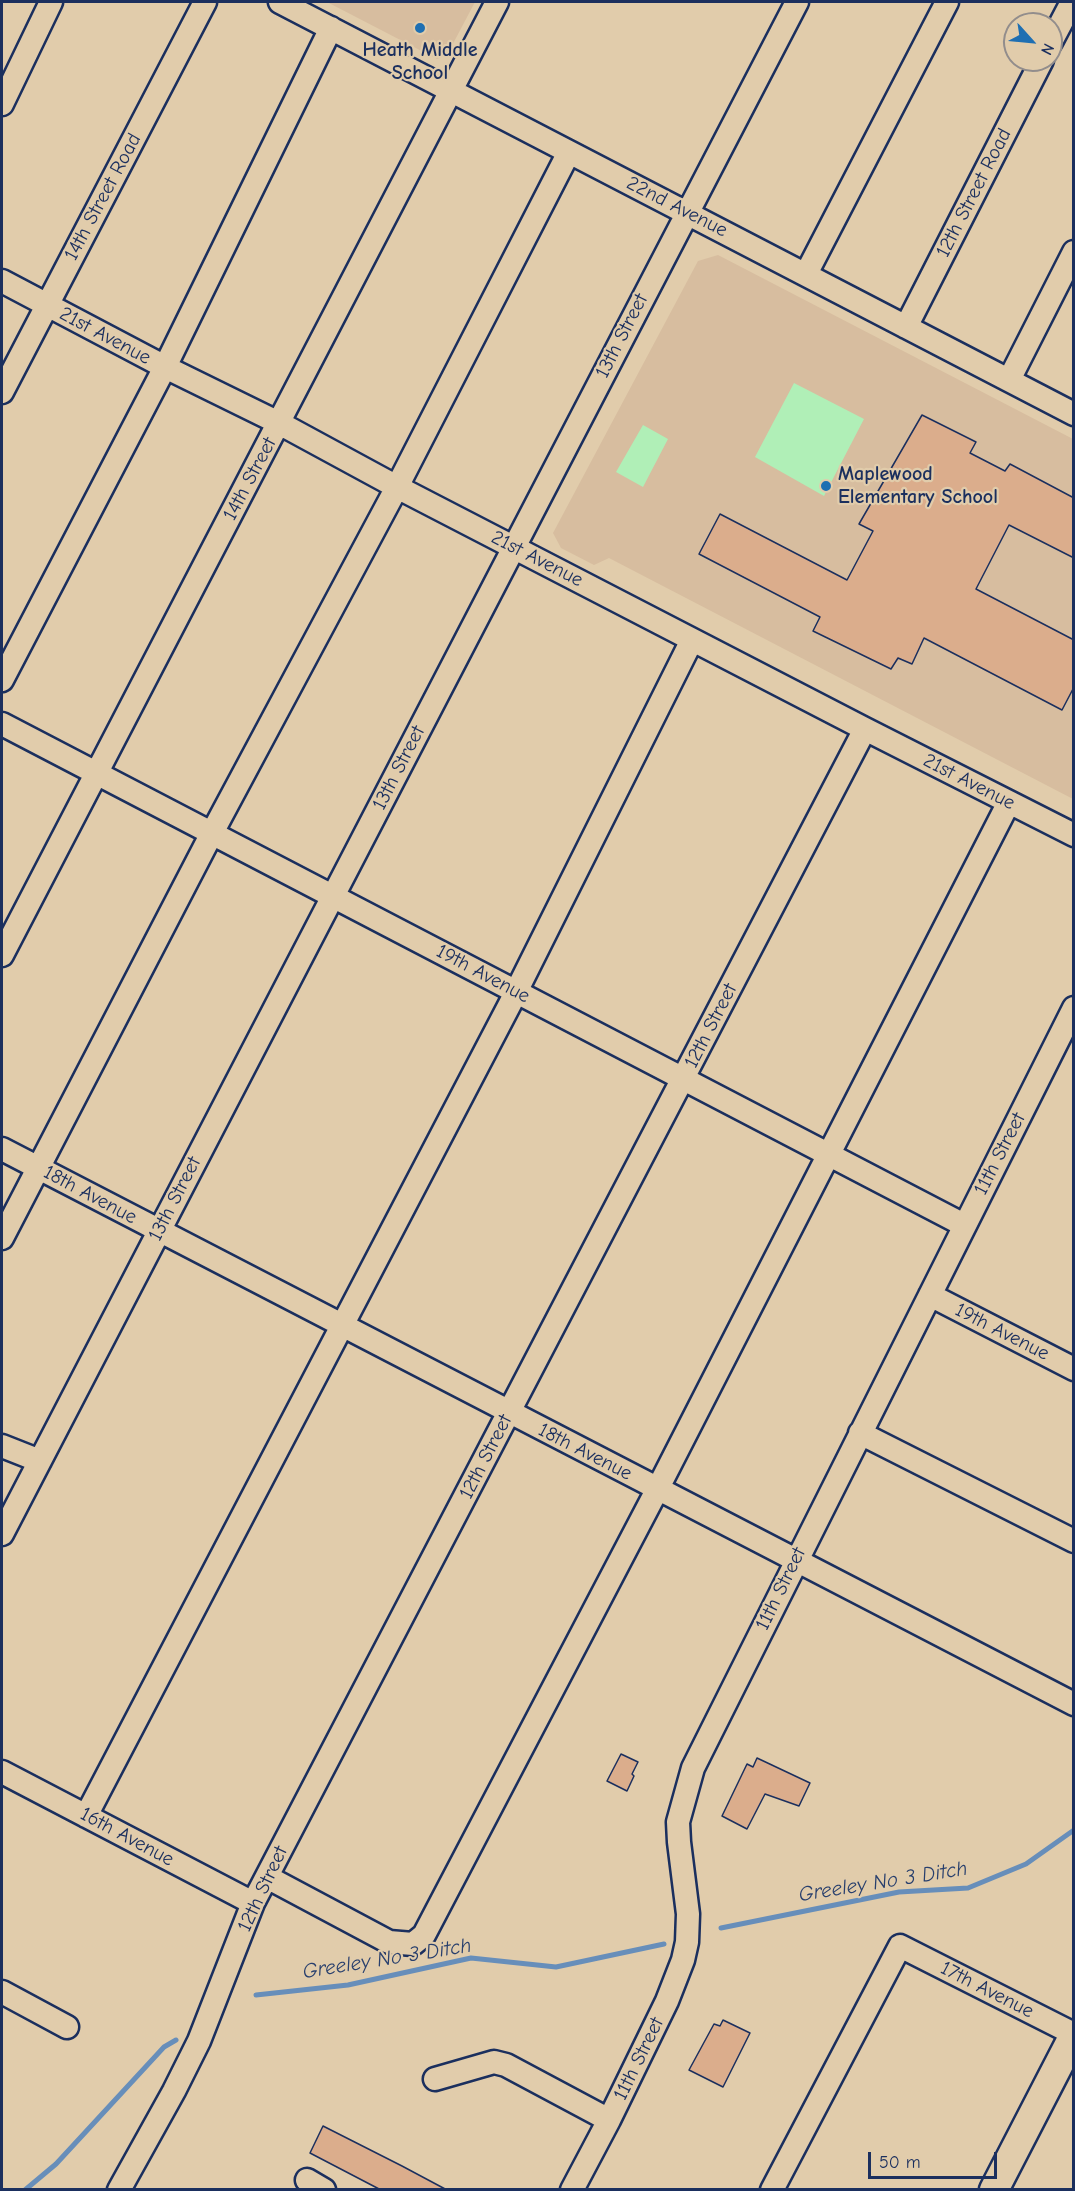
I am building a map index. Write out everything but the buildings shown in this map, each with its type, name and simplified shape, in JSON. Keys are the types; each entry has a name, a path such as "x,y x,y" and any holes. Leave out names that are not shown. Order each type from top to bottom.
{"main road":[{"path":"994,2190 1074,2035"}],"street":[{"path":"2,104 51,2"},
{"name":"14th Street Road","path":"2,392 205,2"},
{"name":"22nd Avenue","path":"280,2 1074,414"},
{"name":"14th Street","path":"2,955 497,2"},
{"name":"13th Street","path":"2,1534 797,2"},
{"path":"806,274 947,2"},
{"path":"1063,18 1071,2"},
{"path":"2,680 165,368 331,28"},
{"name":"12th Street Road","path":"906,327 1036,72"},
{"path":"2,1238 212,833 397,487 569,152"},
{"path":"1009,380 1074,252"},
{"name":"21st Avenue","path":"2,281 165,368 279,423 692,640 1074,835"},
{"path":"87,1816 516,992 692,640"},
{"name":"19th Avenue","path":"2,724 964,1225"},
{"name":"12th Street","path":"119,2190 199,2041 253,1903 865,729"},
{"path":"267,1877 389,1942 413,1944 424,1935 830,1155 1009,802"},
{"name":"11th Street","path":"572,2190 667,2001 683,1960 687,1942 688,1914 678,1822 693,1768 1074,1008"},
{"name":"18th Avenue","path":"2,1149 1074,1704"},
{"name":"19th Avenue","path":"930,1295 1074,1369"},
{"path":"860,1432 1074,1541"},
{"path":"2,1446 40,1461"},
{"name":"16th Avenue","path":"2,1772 253,1903"},
{"name":"17th Avenue","path":"772,2190 900,1946 1074,2035"},
{"path":"2,1992 67,2027"},
{"path":"435,2079 494,2062 506,2065 609,2120"}],"shaded area":[{"name":"Heath Middle School","path":"327,2 475,2 447,55 437,59"},
{"name":"Maplewood Elementary School","path":"718,255 1073,439 1073,799 609,558 594,565 561,548 553,533 698,261"}],"green space":[{"path":"794,383 864,419 824,496 755,457"},
{"path":"643,425 668,439 643,487 616,472"}],"waterway":[{"name":"Greeley No 3 Ditch","path":"721,1928 899,1892 968,1888 1026,1864 1074,1830"},
{"name":"Greeley No 3 Ditch","path":"256,1995 348,1985 471,1958 556,1967 664,1944"},
{"name":"Greeley No 3 Ditch","path":"25,2190 56,2164 164,2047 176,2040"}],"place":[{"name":"Heath Middle School","path":"420,28"},
{"name":"Maplewood Elementary School","path":"826,486"}]}
